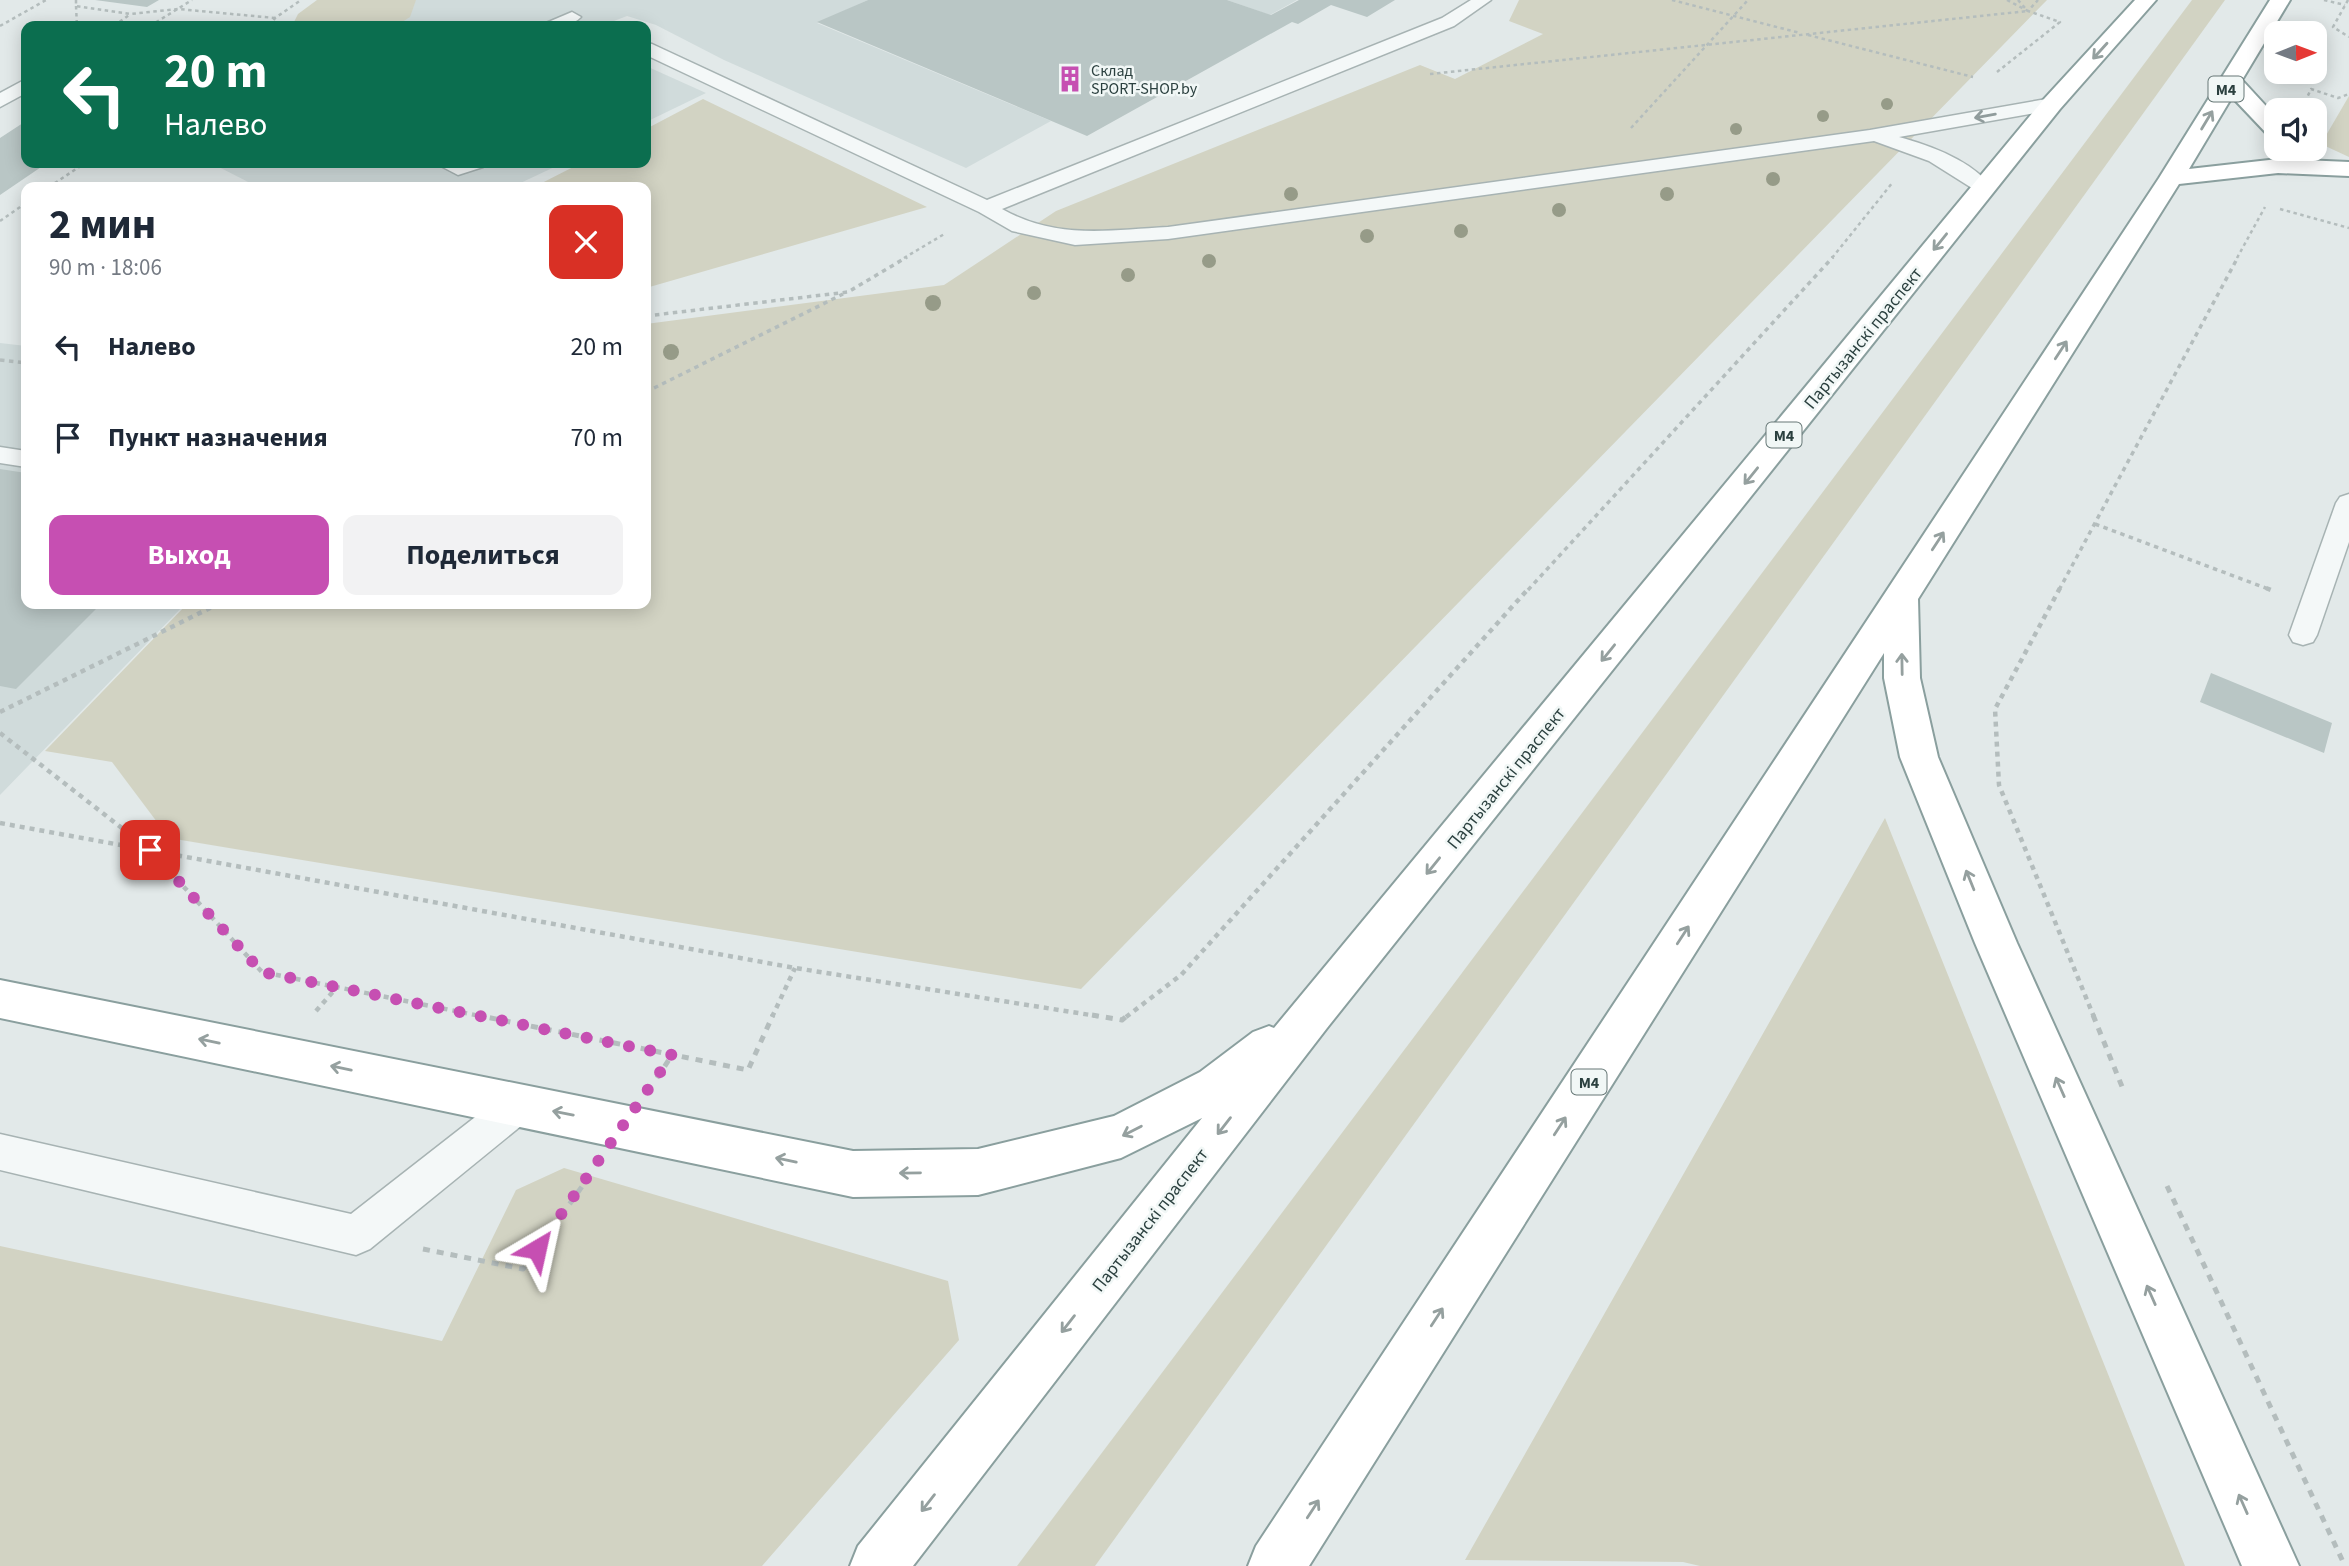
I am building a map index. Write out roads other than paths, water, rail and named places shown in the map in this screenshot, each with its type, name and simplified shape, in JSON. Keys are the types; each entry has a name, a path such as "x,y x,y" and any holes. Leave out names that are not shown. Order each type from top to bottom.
{"highway":[{"name":"Партызанскі праспект","path":"878,1566 1312,1014 2052,104 2146,0"},
{"name":"М4","path":"1276,1566 2171,178 2280,0"},
{"path":"2231,80 2246,102 2264,119"},
{"path":"2327,158 2349,167"},
{"path":"2171,178 2278,166 2349,167"},
{"path":"1901,598 1902,678 1919,757 1996,943 2271,1566"},
{"path":"0,999 626,1125 853,1174 978,1172 1121,1136 1216,1087 1312,1014"}],"lane":[{"path":"986,208 1448,22 1483,0"},
{"path":"561,21 572,17"},
{"path":"651,50 986,208 1019,227 1075,239 1168,233 1588,175 1870,135 2052,104"},
{"path":"0,101 21,88"},
{"path":"1870,135 1907,144 1942,159 1962,169 1983,189"},
{"path":"0,455 21,458"},
{"path":"2303,635 2349,503"},
{"path":"0,1152 356,1235 519,1105"}],"place":[{"name":"Склад SPORT-SHOP.by","path":"1070,79"}]}
